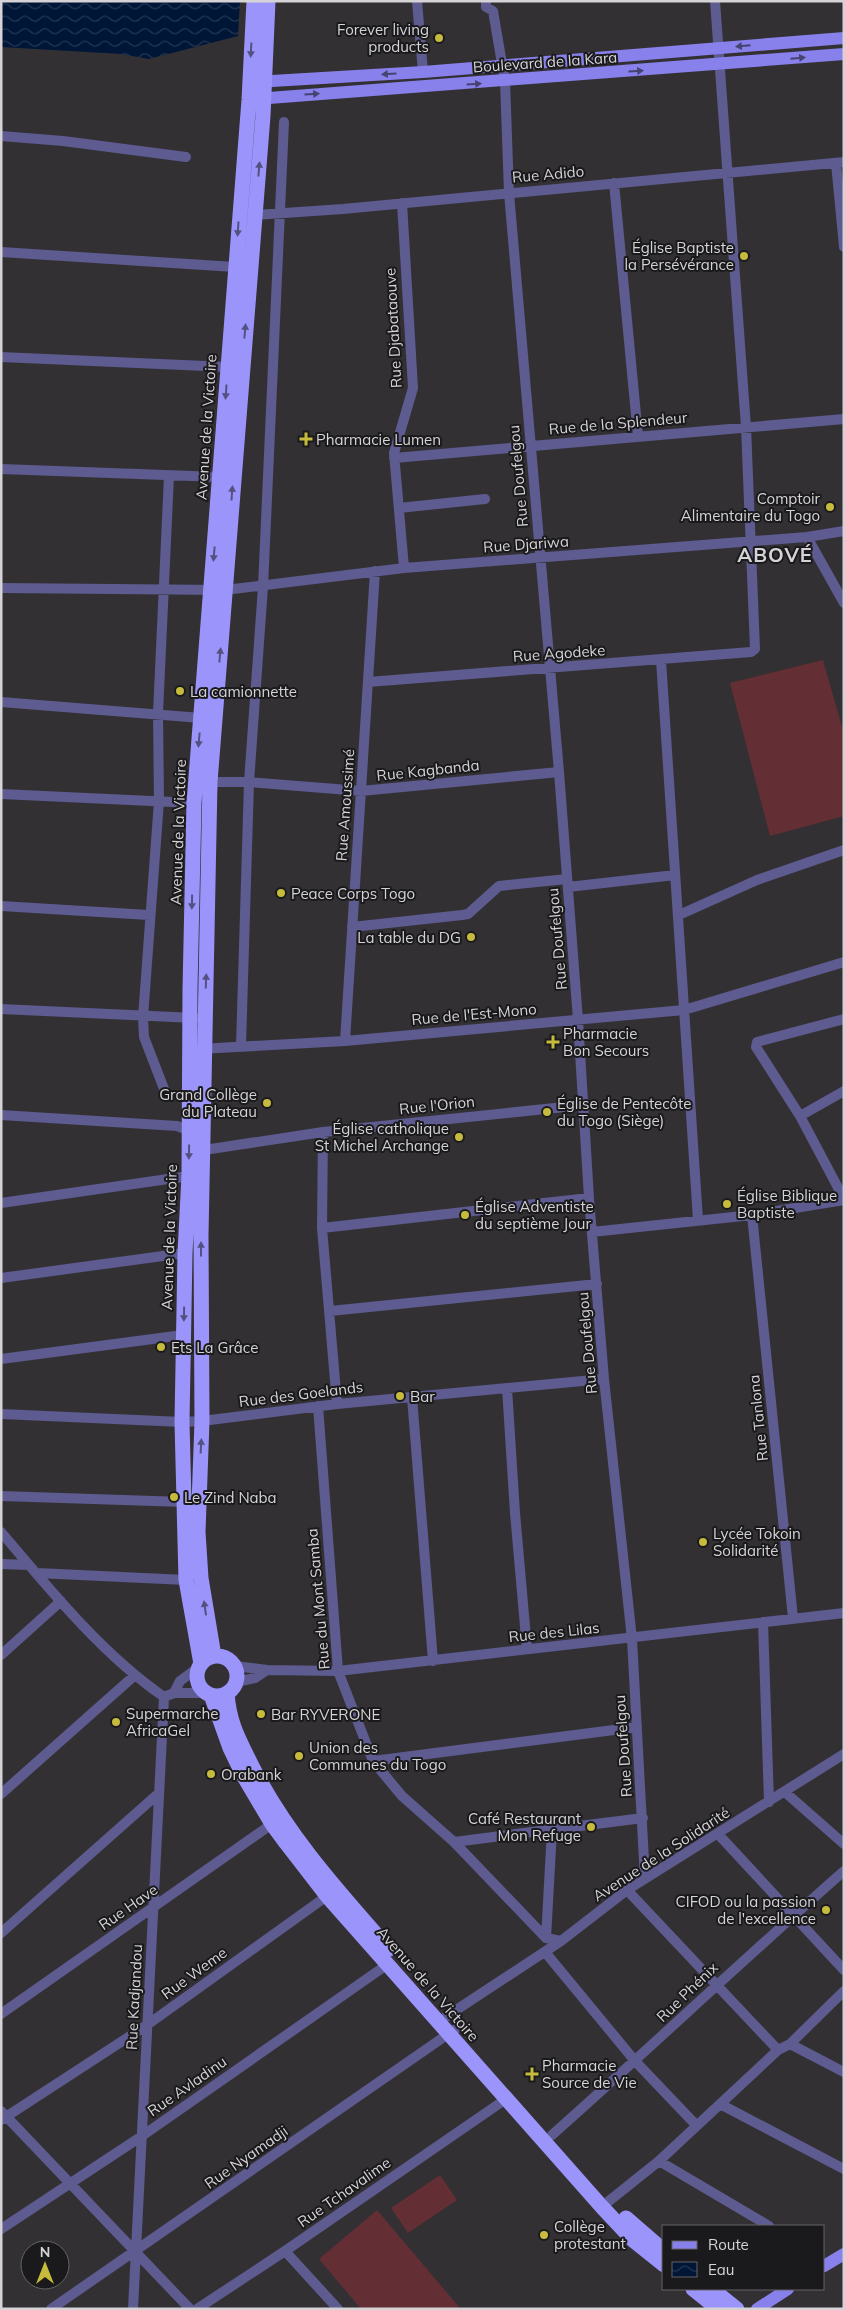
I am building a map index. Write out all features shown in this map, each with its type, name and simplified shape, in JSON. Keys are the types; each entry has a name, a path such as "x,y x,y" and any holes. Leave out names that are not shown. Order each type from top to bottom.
{"highway":[{"name":"Avenue de la Victoire","path":"254,1 257,82"},
{"name":"Avenue de la Victoire","path":"214,1656 205,1610 199,1556 202,1421 201,1235 204,1150 198,1049 194,803 201,718 218,591 255,215 257,82 268,1"},
{"name":"Avenue de la Victoire","path":"198,1018 218,591 220,477 236,267 256,99"},
{"name":"Avenue de la Victoire","path":"198,1049 190,1132 185,1253 182,1422 186,1580 200,1665"},
{"path":"214,1656 222,1656 230,1660 235,1666 232,1687 209,1694 198,1682 200,1665 214,1656"},
{"name":"Avenue de la Victoire","path":"232,1687 229,1712 233,1729 280,1818 506,2099 608,2214 634,2240 662,2263"},
{"name":"Avenue de la Victoire","path":"209,1694 230,1748 272,1824 327,1896 388,1964 552,2135 636,2229 662,2248"},
{"path":"694,2290 718,2309"},
{"path":"713,2290 737,2309"}],"main road":[{"name":"Boulevard de la Kara","path":"257,82 422,72 844,38"},
{"name":"Boulevard de la Kara","path":"256,99 844,54"},
{"path":"826,2263 844,2254"},
{"path":"757,2309 786,2290"}],"street":[{"path":"417,1 422,72"},
{"name":"Rue Doufelgou","path":"486,1 486,7 494,11 504,65 509,193 568,883 589,1198 604,1379 632,1639 645,1879"},
{"path":"715,1 746,427 751,542"},
{"path":"241,1046 248,782 263,587 284,122"},
{"path":"1,136 63,141 186,157"},
{"path":"840,163 844,247"},
{"name":"Rue Adido","path":"255,215 402,204 840,163"},
{"path":"614,183 638,436"},
{"name":"Rue Djabataouve","path":"402,204 413,388 394,458 404,568"},
{"path":"1,252 236,267"},
{"path":"1,357 228,367"},
{"name":"Rue de la Splendeur","path":"394,458 844,419"},
{"path":"1,469 220,477"},
{"path":"166,1094 144,1037 143,1016 159,801 158,714 169,476"},
{"path":"399,508 485,500"},
{"name":"Rue Djariwa","path":"1,588 218,591 263,587 404,568 751,542 807,537 844,531"},
{"path":"807,537 844,603"},
{"name":"Rue Agodeke","path":"368,682 751,652 755,648 751,542"},
{"name":"Rue Amoussimé","path":"345,1041 375,572"},
{"path":"661,660 698,1220"},
{"path":"1,702 201,718"},
{"name":"Rue Kagbanda","path":"210,782 248,782 361,791 559,772"},
{"path":"1,794 194,803"},
{"path":"679,915 757,880 844,850"},
{"path":"352,927 468,914 499,886 675,875"},
{"path":"1,906 149,916"},
{"name":"Rue de l'Est-Mono","path":"198,1049 345,1041 684,1010 844,962"},
{"path":"1,1009 198,1018"},
{"path":"592,1232 752,1215 844,1200 800,1116 757,1050 757,1042 844,1019"},
{"path":"800,1116 844,1091"},
{"name":"Rue l'Orion","path":"204,1150 323,1132 584,1105"},
{"path":"1,1115 177,1126 190,1132"},
{"path":"323,1132 322,1228 337,1404"},
{"path":"1,1203 189,1176"},
{"path":"322,1228 589,1198"},
{"name":"Rue Tanlona","path":"752,1215 793,1618"},
{"path":"1,1278 185,1253"},
{"path":"330,1311 597,1284"},
{"path":"1,1359 183,1335"},
{"name":"Rue des Goelands","path":"1,1414 182,1422 202,1421 337,1404 604,1379"},
{"path":"507,1388 515,1513 527,1649"},
{"path":"412,1397 433,1661"},
{"name":"Rue du Mont Samba","path":"318,1406 338,1671 373,1760 402,1796 454,1842 546,1938"},
{"path":"1,1496 184,1502"},
{"path":"1,1532 61,1601 134,1676 164,1697 174,1693 209,1694"},
{"path":"1,1564 29,1565"},
{"path":"37,1573 186,1580"},
{"path":"1,1655 61,1601"},
{"name":"Rue des Lilas","path":"235,1666 267,1670 338,1671 632,1639 793,1618 844,1614"},
{"path":"763,1622 770,1802"},
{"path":"174,1693 180,1680 200,1665"},
{"name":"Rue des Lilas","path":"232,1687 255,1678 267,1670"},
{"path":"1,1794 134,1676"},
{"name":"Rue Kadjandou","path":"133,2309 164,1697"},
{"path":"373,1760 637,1727"},
{"name":"Avenue de la Solidarité","path":"447,2025 627,1890 844,1754"},
{"path":"786,1792 844,1844"},
{"path":"1,1933 159,1793"},
{"path":"454,1842 643,1818"},
{"name":"Rue Have","path":"1,2014 272,1824"},
{"path":"552,1830 546,1938 561,1941"},
{"path":"718,1834 844,1970"},
{"name":"Rue Phénix","path":"552,2135 844,1871"},
{"path":"627,1890 715,1986 778,2050"},
{"name":"Rue Weme","path":"3,2116 147,2025 327,1896"},
{"path":"545,1952 635,2061 696,2126"},
{"name":"Rue Avladinu","path":"1,2229 142,2136 388,1964"},
{"path":"609,2200 659,2161 778,2050 790,2044 844,1992"},
{"name":"Rue Nyamadji","path":"51,2309 136,2252 447,2025"},
{"path":"790,2044 844,2072"},
{"name":"Rue Tchavalime","path":"197,2309 506,2099"},
{"path":"720,2104 844,2169"},
{"path":"3,2116 190,2309"},
{"path":"659,2161 767,2225"},
{"path":"285,2251 338,2309"}],"shaded area":[{"path":"823,660 844,734 844,816 770,836 730,683"},
{"path":"440,2175 457,2200 408,2233 391,2208"},
{"path":"377,2210 459,2307 457,2309 361,2309 319,2259"}],"water":[{"path":"1,1 240,1 238,36 149,59 121,54 1,47"}],"place":[{"name":"Forever living products","path":"439,38"},
{"name":"Église Baptiste la Persévérance","path":"744,256"},
{"name":"Pharmacie Lumen","path":"306,439"},
{"name":"Comptoir Alimentaire du Togo","path":"830,507"},
{"name":"La camionnette","path":"180,691"},
{"name":"Peace Corps Togo","path":"281,893"},
{"name":"La table du DG","path":"471,937"},
{"name":"Pharmacie Bon Secours","path":"553,1042"},
{"name":"Grand Collège du Plateau","path":"267,1103"},
{"name":"Église de Pentecôte du Togo (Siège)","path":"547,1112"},
{"name":"Église catholique St Michel Archange","path":"459,1137"},
{"name":"Église Biblique Baptiste","path":"727,1204"},
{"name":"Église Adventiste du septième Jour","path":"465,1215"},
{"name":"Ets La Grâce","path":"161,1347"},
{"name":"Bar","path":"400,1396"},
{"name":"Le Zind Naba","path":"174,1497"},
{"name":"Lycée Tokoin Solidarité","path":"703,1542"},
{"name":"Bar RYVERONE","path":"261,1714"},
{"name":"Supermarche AfricaGel","path":"116,1722"},
{"name":"Union des Communes du Togo","path":"299,1756"},
{"name":"Orabank","path":"211,1774"},
{"name":"Café Restaurant Mon Refuge","path":"591,1827"},
{"name":"CIFOD ou la passion de l'excellence","path":"826,1910"},
{"name":"Pharmacie Source de Vie","path":"532,2074"},
{"name":"Collège protestant","path":"544,2235"}],"district":[{"name":"ABOVÉ","path":"775,554"}]}
